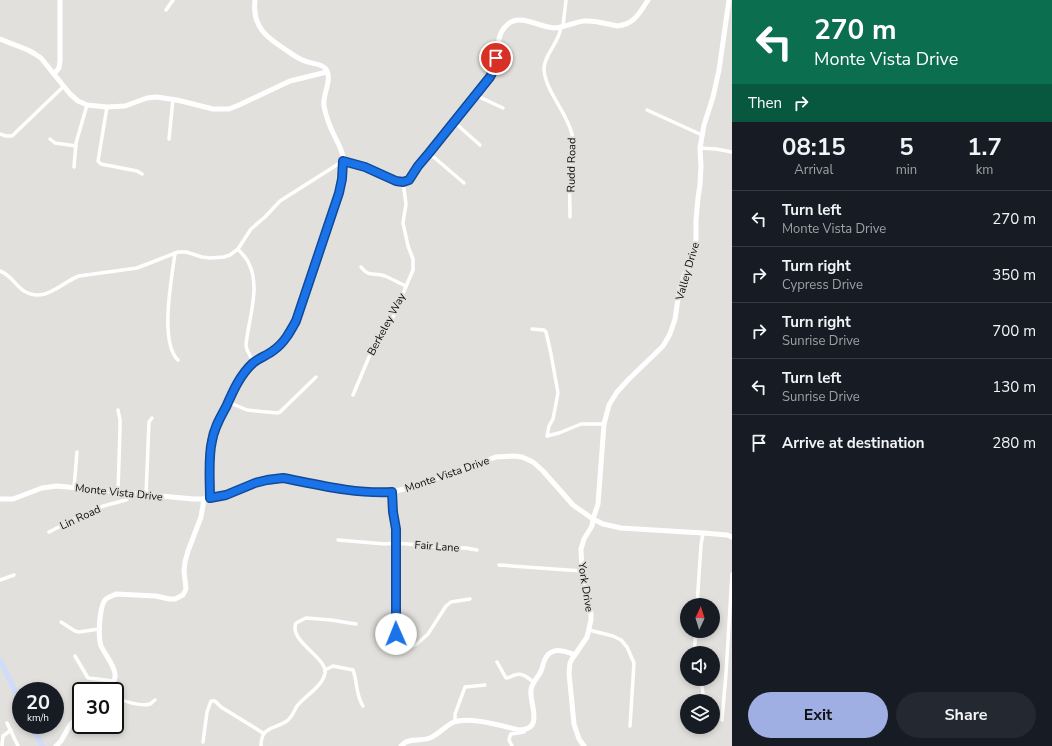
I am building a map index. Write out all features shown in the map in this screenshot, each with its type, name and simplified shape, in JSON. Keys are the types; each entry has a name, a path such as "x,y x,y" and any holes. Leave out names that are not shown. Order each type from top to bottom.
{"main road":[{"path":"0,660 12,684"},
{"path":"37,734 43,746"}],"street":[{"path":"54,74 59,68 60,61 60,0"},
{"path":"166,10 173,0"},
{"path":"210,498 210,454 216,426 237,384 245,373 254,363 275,350 289,334 296,321 339,193 342,179 343,155 330,126 324,105 324,97 328,80 327,72 322,66 303,61 269,38 262,31 254,12 255,0"},
{"name":"Rudd Road","path":"566,0 562,27 557,41 545,63 544,71 548,84 568,123 572,135 573,145 570,173 570,217"},
{"path":"0,271 8,275 25,291 32,294 42,295 52,292 79,276 137,268 175,253 182,252 205,258 217,258 230,255 238,249 251,229 280,201 343,161 365,167 396,181 403,182 409,180 418,166 490,77 495,67 500,36 503,29 514,20 531,21 553,28 586,21 622,26 634,20 648,0"},
{"name":"Valley Drive","path":"593,519 598,504 604,424 609,405 617,392 663,346 670,334 675,319 679,292 690,262 696,239 701,171 700,148 719,70 729,0"},
{"path":"0,39 41,58 74,98 87,105 118,107 159,97 213,109 229,109 290,81 327,72"},
{"path":"0,134 9,136 14,134 64,86"},
{"path":"475,95 503,108"},
{"path":"169,139 173,99"},
{"path":"74,167 76,146 87,105"},
{"path":"107,107 98,161 101,164 137,171 142,174"},
{"path":"647,110 702,135"},
{"path":"454,122 480,145"},
{"path":"50,140 55,143 76,146"},
{"path":"700,148 732,152"},
{"path":"429,153 464,183"},
{"name":"Berkeley Way","path":"353,395 369,357 393,317 413,270 413,259 408,246 403,222 406,204 403,182"},
{"path":"238,249 249,263 254,280 246,346 254,363"},
{"path":"175,253 168,314 171,349 178,360"},
{"path":"361,267 367,274 385,276 406,286"},
{"path":"532,328 544,330 546,332 558,393 553,419 549,426 547,436 581,424 604,424"},
{"path":"228,402 247,410 277,413 285,408 316,377"},
{"path":"118,410 120,429 118,492"},
{"path":"146,495 149,422 152,418"},
{"path":"74,488 77,452"},
{"name":"Monte Vista Drive","path":"0,499 13,499 48,487 204,499 226,495 255,483 283,478 362,492 392,492 417,485 496,457 514,456 522,457 533,462 573,505 593,519 606,525 620,528 703,533 727,535 732,537"},
{"path":"392,492 396,529 396,650"},
{"name":"Lin Road","path":"49,532 94,510 126,500 130,496 130,493"},
{"path":"75,656 88,678 114,681 116,675 114,669 101,646 99,639 102,609 105,600 110,596 121,594 156,596 169,599 175,599 183,595 186,589 184,570 185,562 201,517 204,499"},
{"name":"York Drive","path":"584,746 579,739 574,724 569,673 570,663 584,643 591,620 582,571 581,549 584,538 592,526 593,519"},
{"path":"697,598 703,533"},
{"name":"Fair Lane","path":"338,540 466,548 477,550"},
{"path":"498,565 582,571"},
{"path":"722,720 732,574"},
{"path":"0,580 14,575"},
{"path":"396,645 409,647 417,644 428,634 446,606 451,602 470,599"},
{"path":"261,746 263,734 291,717 298,705 321,682 324,674 324,667 315,655 298,638 294,630 296,623 306,618 356,624"},
{"path":"61,622 79,632 99,629"},
{"path":"589,630 613,636 621,640 627,646 634,663 630,726"},
{"path":"401,746 406,742 431,737 446,726 463,720 519,730 529,727 533,723 534,717 531,690 533,682 541,672 545,658 550,653 559,650 575,655"},
{"path":"497,662 506,678 520,674 533,682"},
{"path":"325,670 333,666 353,670 356,677 358,696 364,706"},
{"path":"455,722 455,714 465,687 485,685"},
{"path":"124,700 141,705 150,704 155,700"},
{"path":"203,742 207,712 211,701 216,701 221,708 263,734"},
{"path":"7,723 18,746"},
{"path":"56,746 61,741 68,727 72,723"},
{"path":"512,746 509,740 510,736 524,732 526,728"},
{"path":"2,746 3,736 11,730"}],"route":[{"path":"396,634 396,529 392,492 362,492 283,478 255,483 226,495 210,498 210,454 212,441 220,418 242,376 254,363 275,350 289,334 296,321 339,193 342,179 343,161 365,167 396,181 403,182 409,180 418,166 490,77 495,67 496,58"}]}
